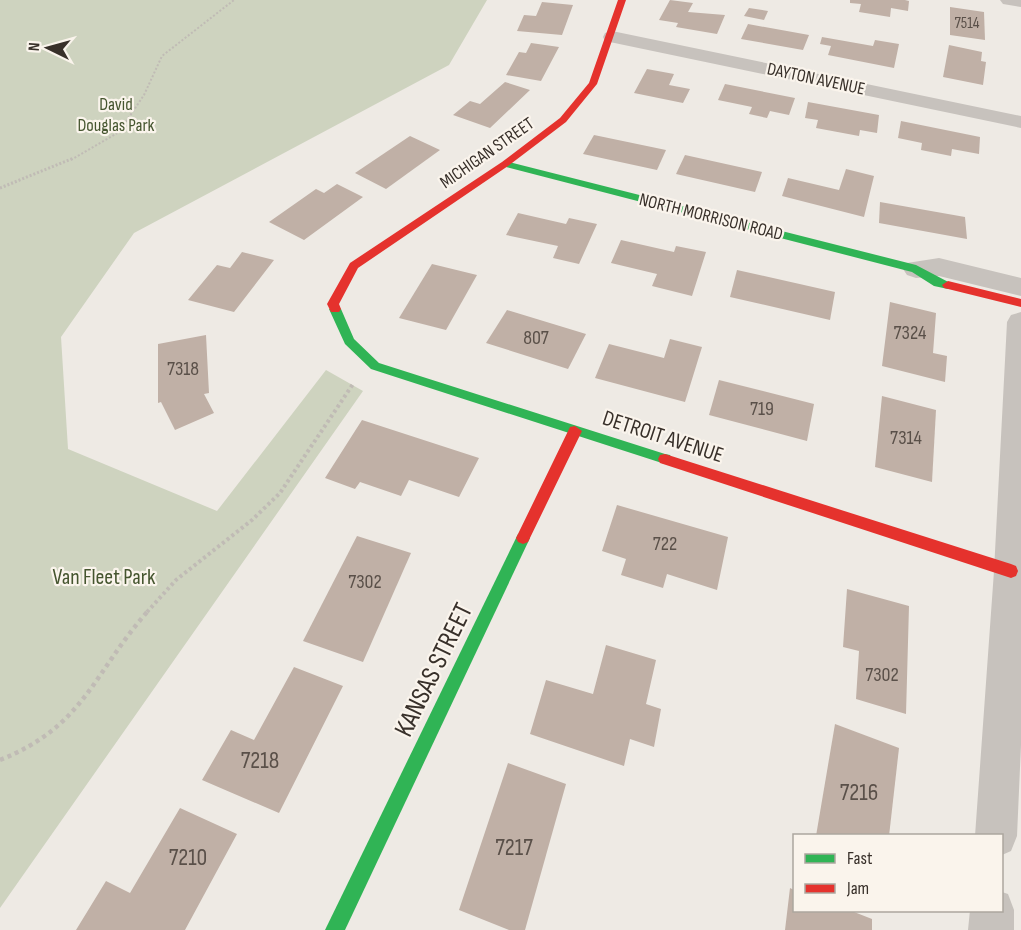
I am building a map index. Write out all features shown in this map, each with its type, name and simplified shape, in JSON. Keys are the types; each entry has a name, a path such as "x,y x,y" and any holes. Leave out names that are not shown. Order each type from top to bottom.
{"street":[{"name":"MICHIGAN STREET","path":"333,304 354,266 505,164 563,120 593,84 612,37 622,0"},
{"path":"1009,0 1021,2"},
{"name":"DAYTON AVENUE","path":"612,37 1021,122"},
{"name":"NORTH MORRISON ROAD","path":"505,164 916,269 938,283 1021,303"},
{"name":"NORTH MORRISON ROAD","path":"916,269 939,267 1021,287"},
{"name":"DETROIT AVENUE","path":"333,304 349,341 375,366 1011,570"},
{"path":"996,834 1011,570 1021,322"},
{"name":"KANSAS STREET","path":"335,930 575,432"},
{"path":"991,930 992,912"}],"path":[{"path":"0,188 82,155 119,132 144,95 162,56 234,0"},
{"path":"0,760 37,744 77,710 108,669 133,629 165,591 202,559 258,517 281,492 305,459 342,396 357,379 375,366"}],"green space":[{"path":"0,0 487,0 449,65 134,233 61,337 68,449 217,511 326,370 363,391 0,908"}],"building":[{"path":"670,0 693,3 688,12 725,15 717,34 676,27 678,23 659,20"},
{"path":"850,0 905,0 909,1 908,11 891,8 890,17 859,12 861,4 850,3"},
{"path":"542,2 573,5 562,35 517,31 524,15 536,16"},
{"path":"950,7 984,12 985,40 950,35"},
{"path":"749,8 768,11 764,20 744,16"},
{"path":"748,24 809,35 803,50 741,39"},
{"path":"822,37 873,46 875,40 899,44 894,68 828,55 831,46 820,44"},
{"path":"531,43 559,47 541,81 506,75 519,52 526,53"},
{"path":"949,45 982,52 981,61 986,62 983,85 943,77"},
{"path":"647,69 674,74 669,85 690,89 683,103 634,93"},
{"path":"505,82 530,90 490,128 453,115 470,101 480,104"},
{"path":"725,84 795,98 789,115 770,111 767,118 749,114 752,107 718,100"},
{"path":"808,102 879,115 877,133 860,130 859,136 816,128 818,120 805,118"},
{"path":"901,121 980,137 979,154 952,149 951,156 921,150 922,143 898,138"},
{"path":"594,135 666,150 657,170 583,154"},
{"path":"410,136 440,150 386,189 355,173"},
{"path":"685,155 762,172 755,192 676,174"},
{"path":"846,169 874,176 864,217 782,196 788,178 839,190"},
{"path":"337,184 363,197 304,240 269,222 316,189 324,193"},
{"path":"880,202 965,217 967,239 879,223"},
{"path":"518,213 566,224 569,218 597,224 579,264 553,258 558,246 506,235"},
{"path":"621,240 674,252 676,246 706,252 692,296 652,286 657,274 611,263"},
{"path":"242,252 274,260 234,312 188,300 217,265 230,268"},
{"path":"432,264 477,275 446,330 399,318"},
{"path":"737,270 835,292 830,320 730,297"},
{"path":"890,302 936,313 933,353 947,356 945,382 882,366"},
{"path":"507,310 586,334 568,369 486,343"},
{"path":"206,335 209,393 204,394 214,413 175,430 161,402 158,403 158,344"},
{"path":"670,339 702,347 685,402 595,378 609,344 664,358"},
{"path":"719,380 814,404 807,441 709,415"},
{"path":"882,396 936,410 932,482 875,467"},
{"path":"362,420 479,458 459,497 409,480 401,496 360,482 355,489 325,478"},
{"path":"617,505 728,537 717,590 667,574 663,588 621,575 626,559 602,551"},
{"path":"357,536 411,553 363,662 303,641"},
{"path":"847,589 909,606 906,714 856,699 859,651 843,647"},
{"path":"606,645 656,660 646,704 661,709 654,747 630,739 624,766 530,734 546,680 593,694"},
{"path":"294,667 343,686 279,813 202,780 231,730 254,740"},
{"path":"835,724 899,748 889,834 816,834"},
{"path":"508,763 566,784 525,930 509,930 459,910"},
{"path":"180,808 237,834 185,930 76,930 106,881 130,893"},
{"path":"790,888 793,890 793,912 854,912 872,919 872,930 785,930"}],"traffic: fast":[{"path":"505,164 916,269 938,283 948,285"},
{"path":"335,309 349,341 375,366 665,459"},
{"path":"335,930 523,538"}],"traffic: jam":[{"path":"335,309 333,304 354,266 505,164 563,120 593,84 622,0"},
{"path":"948,285 1021,303"},
{"path":"523,538 575,431"},
{"path":"665,459 1011,571"}],"park label":[{"name":"David Douglas Park","path":"116,114"},
{"name":"Van Fleet Park","path":"104,577"}]}
